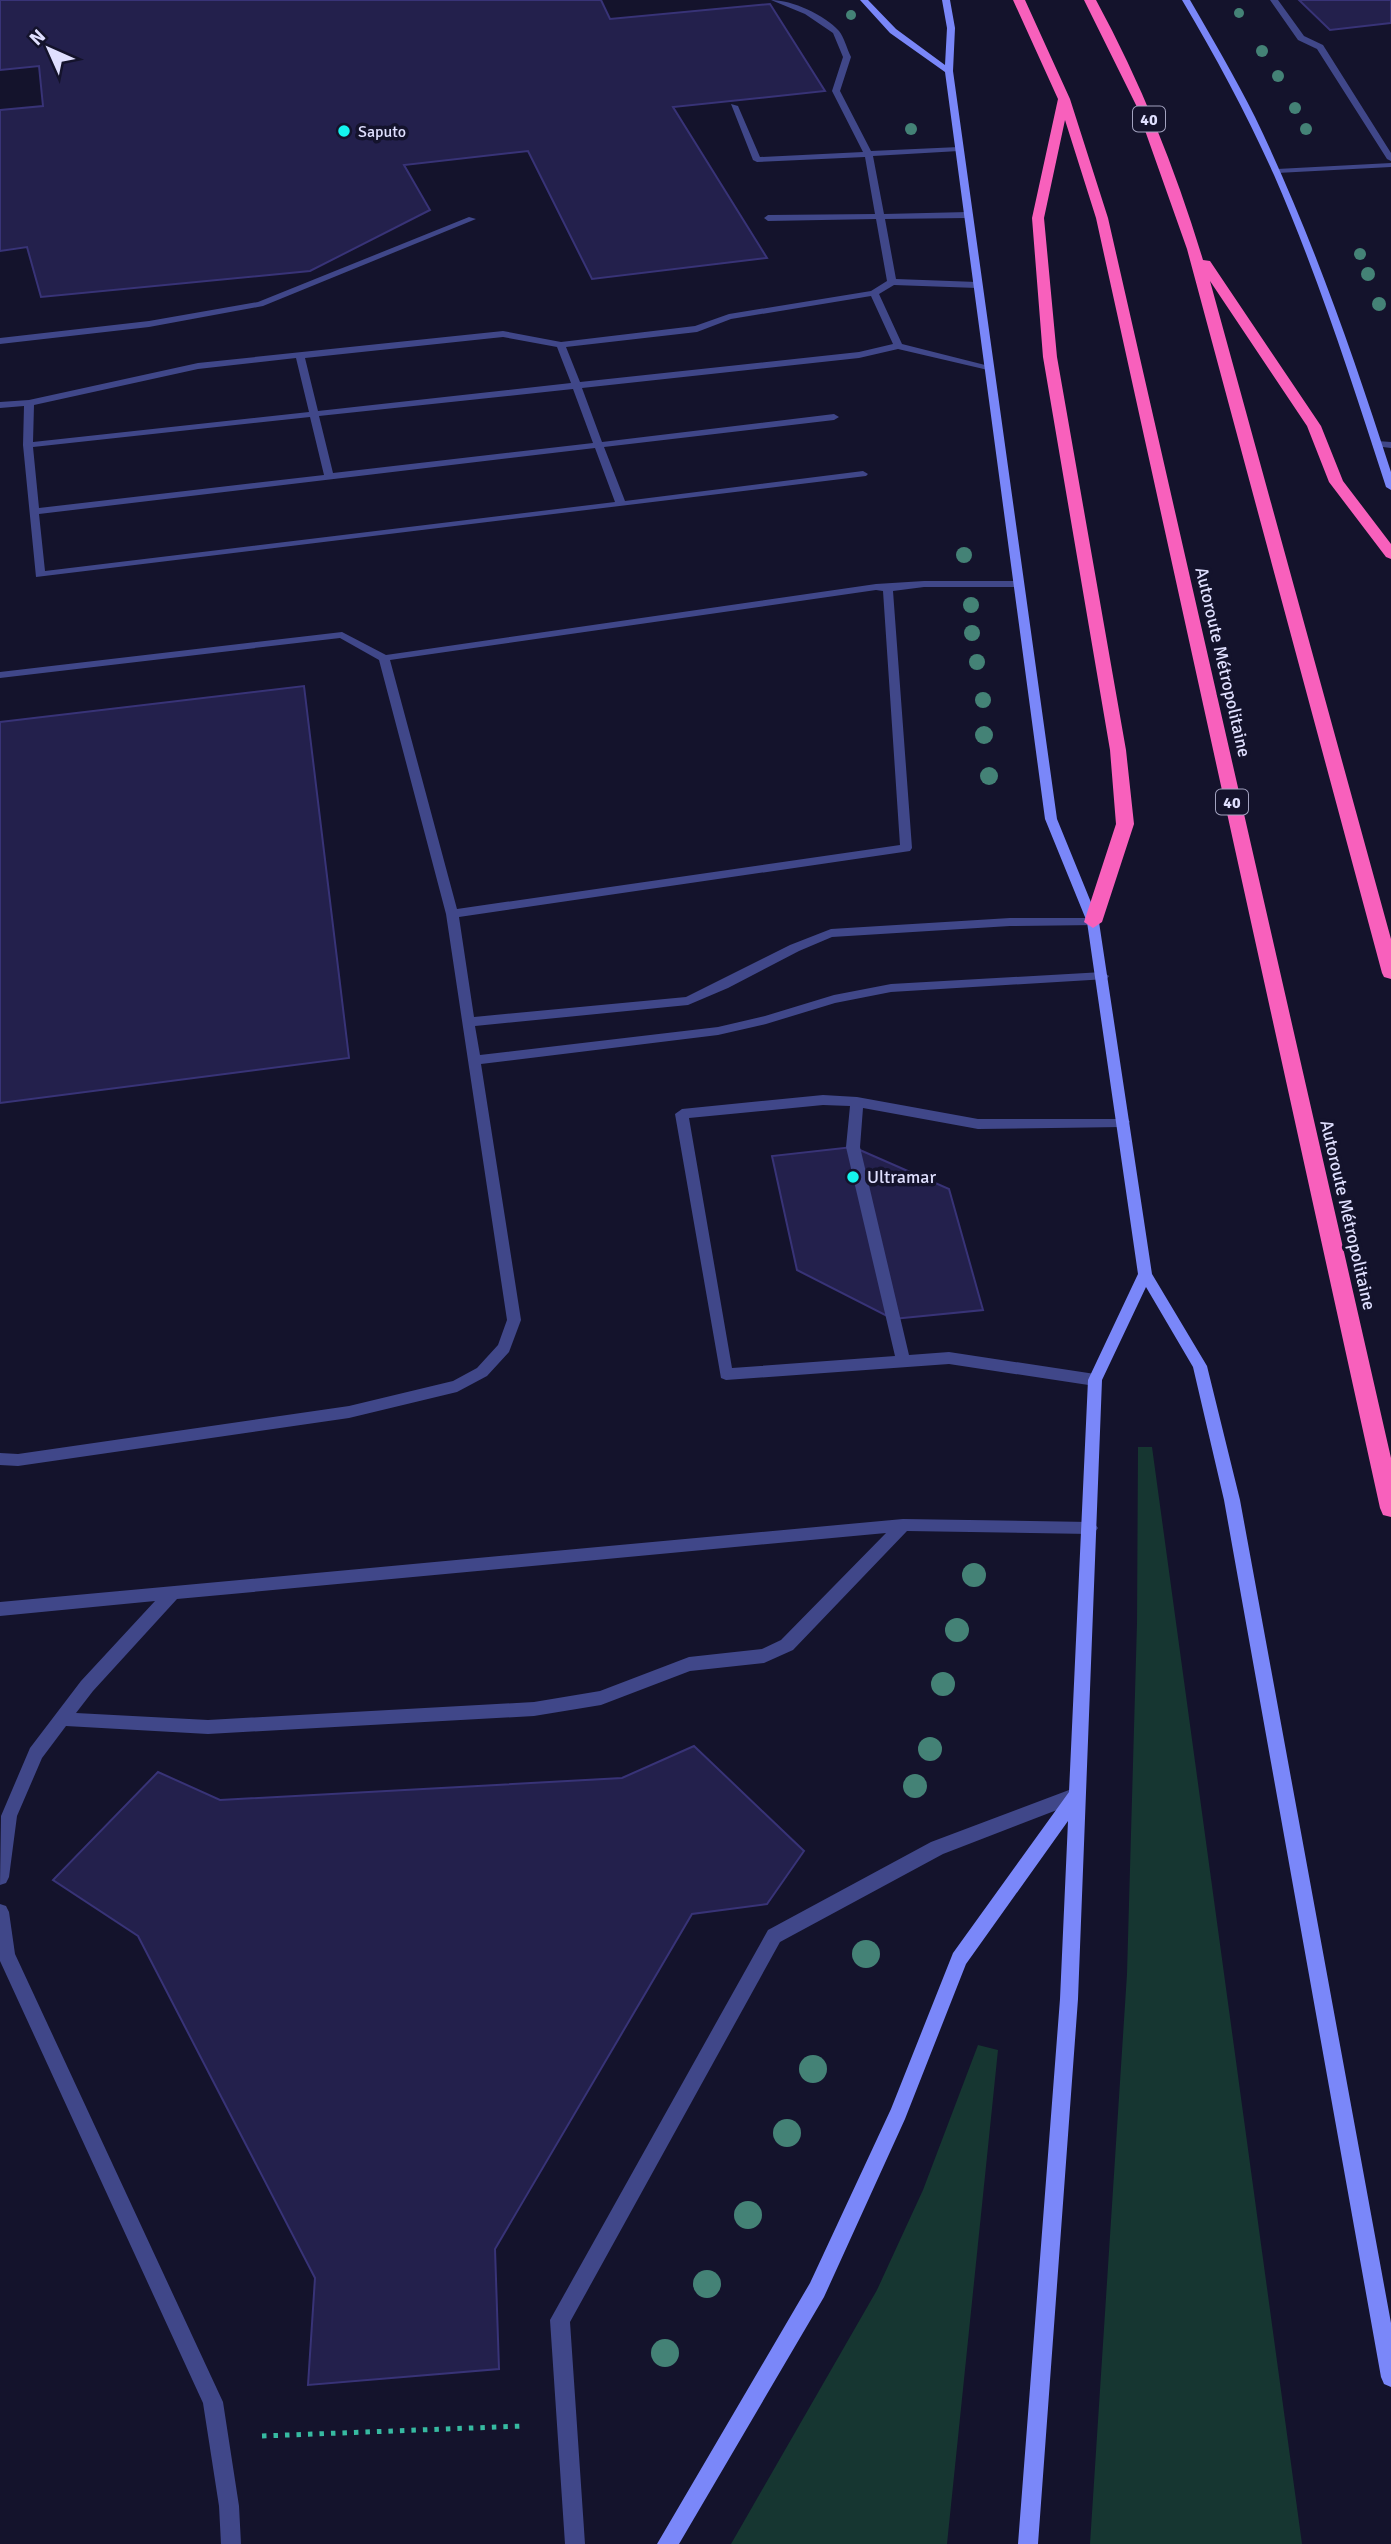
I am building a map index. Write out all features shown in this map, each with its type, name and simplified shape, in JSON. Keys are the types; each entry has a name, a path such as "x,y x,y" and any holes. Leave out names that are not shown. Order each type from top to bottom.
{"highway":[{"name":"Autoroute Métropolitaine","path":"1019,0 1063,99 1102,218 1391,1508"},
{"name":"40","path":"1090,0 1153,128 1192,245 1391,972"},
{"path":"1063,99 1038,218 1051,358 1118,750 1125,824 1093,922"},
{"path":"1192,245 1314,426 1336,482 1391,554"}],"main road":[{"path":"864,0 893,31 949,72"},
{"path":"946,0 951,27 949,72 1051,819 1093,922 1145,1274 1200,1366 1232,1500 1391,2377"},
{"path":"1186,0 1226,68 1277,171 1313,257 1391,487"},
{"path":"1028,2544 1068,2026 1095,1381 1145,1274"},
{"path":"667,2544 817,2290 900,2113 959,1959 1077,1794"}],"lane":[{"path":"775,0 808,12 836,32 847,57 836,91 869,155 892,282"},
{"path":"1274,0 1301,38 1320,47 1391,159"},
{"path":"734,106 757,160 959,149"},
{"path":"1277,171 1391,165"},
{"path":"768,218 968,215"},
{"path":"0,341 149,324 260,304 472,219"},
{"path":"0,405 29,403 198,366 503,334 561,345 697,329 729,317 874,293 892,282 977,285"},
{"path":"874,293 898,346"},
{"path":"561,345 621,504"},
{"path":"28,445 859,355 898,346 988,367"},
{"path":"300,355 329,476"},
{"path":"29,403 28,445 40,575 863,474"},
{"path":"34,512 834,417"},
{"path":"1377,444 1391,445"},
{"path":"0,675 342,635 384,658 876,587 1018,584"},
{"path":"452,914 906,848 888,588"},
{"path":"0,1459 18,1460 349,1412 457,1386 482,1372 504,1349 514,1320 452,914 384,658"},
{"path":"470,1022 688,1001 719,989 810,940 831,933 1010,922 1093,922"},
{"path":"475,1060 718,1031 766,1020 834,999 891,988 1103,976"},
{"path":"1095,1381 949,1358 726,1374 682,1114 823,1100 857,1102 978,1124 1123,1122"},
{"path":"857,1102 853,1147 903,1361"},
{"path":"0,1609 903,1525 1090,1528"},
{"path":"61,1719 208,1727 534,1709 601,1698 689,1664 764,1656 787,1645 903,1525"},
{"path":"0,1877 9,1816 36,1753 87,1686 173,1592"},
{"path":"575,2544 560,2320 774,1936 937,1848 1077,1794"},
{"path":"0,1912 6,1955 213,2402 229,2506 231,2544"}],"path":[{"path":"269,2435 536,2426"}],"green space":[{"path":"1138,1447 1152,1447 1302,2544 1090,2544 1127,1974 1137,1623"},
{"path":"978,2045 998,2050 947,2544 731,2544 877,2290 923,2190"}],"building":[{"name":"Saputo","path":"0,0 601,0 610,19 770,4 825,91 673,107 767,258 592,279 528,151 404,165 430,210 310,271 41,297 27,247 0,251 0,110 43,106 39,66 0,70"},
{"path":"1299,0 1391,0 1391,23 1330,30"},
{"path":"304,686 349,1058 0,1103 0,722"},
{"path":"853,1147 949,1189 983,1310 893,1319 797,1270 772,1156"},
{"path":"694,1746 804,1851 767,1904 692,1914 495,2249 499,2369 308,2385 315,2278 138,1936 53,1880 158,1772 220,1800 622,1778"}],"place":[{"name":"Saputo","path":"344,131"},
{"name":"Ultramar","path":"853,1177"}]}
